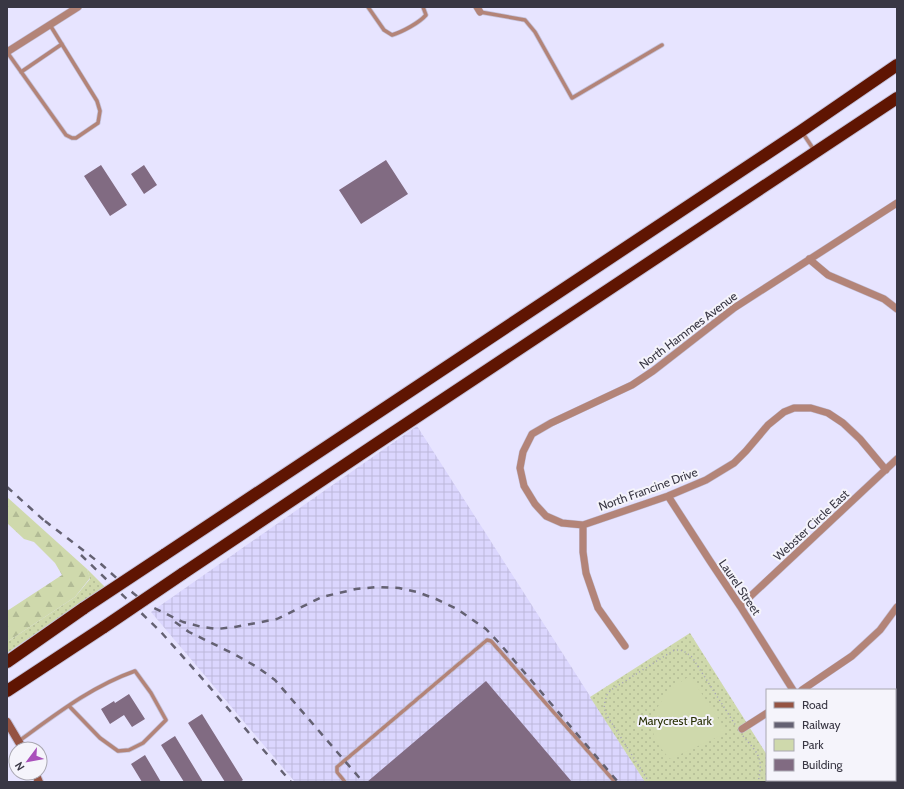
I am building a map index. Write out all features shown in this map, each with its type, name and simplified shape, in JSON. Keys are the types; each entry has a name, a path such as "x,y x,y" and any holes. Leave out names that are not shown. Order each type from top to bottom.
{"highway":[{"path":"7,662 84,608 801,131 897,64"},
{"path":"8,691 369,448 897,98"}],"main road":[{"path":"7,722 19,741"}],"street":[{"path":"7,52 78,7"},
{"name":"North Hammes Avenue","path":"524,486 520,468 523,452 532,434 551,423 632,385 653,371 734,308 897,204"},
{"path":"809,259 828,275 884,299 897,309"},
{"name":"North Francine Drive","path":"524,486 535,504 546,516 562,522 583,524 668,496 706,480 734,463 768,425 784,412 794,408 811,408 828,413 860,439 886,470"},
{"name":"Webster Circle East","path":"740,606 897,460"},
{"name":"Laurel Street","path":"668,496 792,689"},
{"path":"583,524 583,552 586,573 598,608 625,646"},
{"path":"803,689 852,656 880,630 897,607"},
{"path":"741,732 766,714"}],"lane":[{"path":"368,7 384,30 392,35 423,19 426,15 423,7"},
{"path":"479,10 525,20 535,32 572,98 662,45"},
{"path":"7,52 66,135 76,138 98,123 100,111 97,101 50,25"},
{"path":"21,72 62,44"},
{"path":"801,131 816,153"},
{"path":"345,782 337,772 337,767 487,640 491,641 615,782"},
{"path":"19,741 69,706 97,687 135,671 151,693 166,720 143,743 129,750 118,751 100,738 69,706"}],"path":[{"path":"649,782 606,714 604,708 605,701 607,695 616,687 675,650 685,652 692,657 741,732 755,750 761,763 758,782"}],"shaded area":[{"path":"417,426 645,782 295,782 151,612"},
{"path":"896,716 897,782 793,782 896,781"}],"green space":[{"path":"7,497 87,569 90,578 75,597 7,642 7,611 62,575 55,563 34,542 24,539 7,523"},
{"path":"87,569 105,587 7,653 7,642 75,597 90,579"},
{"name":"Marycrest Park","path":"690,633 766,753 766,781 784,782 645,782 590,697"},
{"path":"690,676 724,727 722,735 670,759 655,739 653,726 654,717 657,708 668,693 675,686"}],"building":[{"path":"386,160 408,194 361,224 339,190"},
{"path":"101,165 127,205 110,216 84,176"},
{"path":"144,165 157,185 144,194 131,174"},
{"path":"486,681 572,782 367,782"},
{"path":"129,694 145,719 132,727 124,715 110,724 101,709 114,701 115,703"},
{"path":"202,714 243,780 240,782 225,782 188,723"},
{"path":"175,736 203,782 184,782 161,745"},
{"path":"145,755 161,782 142,782 131,764"}],"railway":[{"path":"7,487 49,525"},
{"path":"45,521 101,564 150,606 183,622 202,627 217,629 277,619 322,597 356,589 377,587 399,588 417,592 436,599 457,609 486,629 618,782"},
{"path":"81,555 161,632 291,782"},
{"path":"175,622 189,632 257,667 275,680 363,782"}]}
